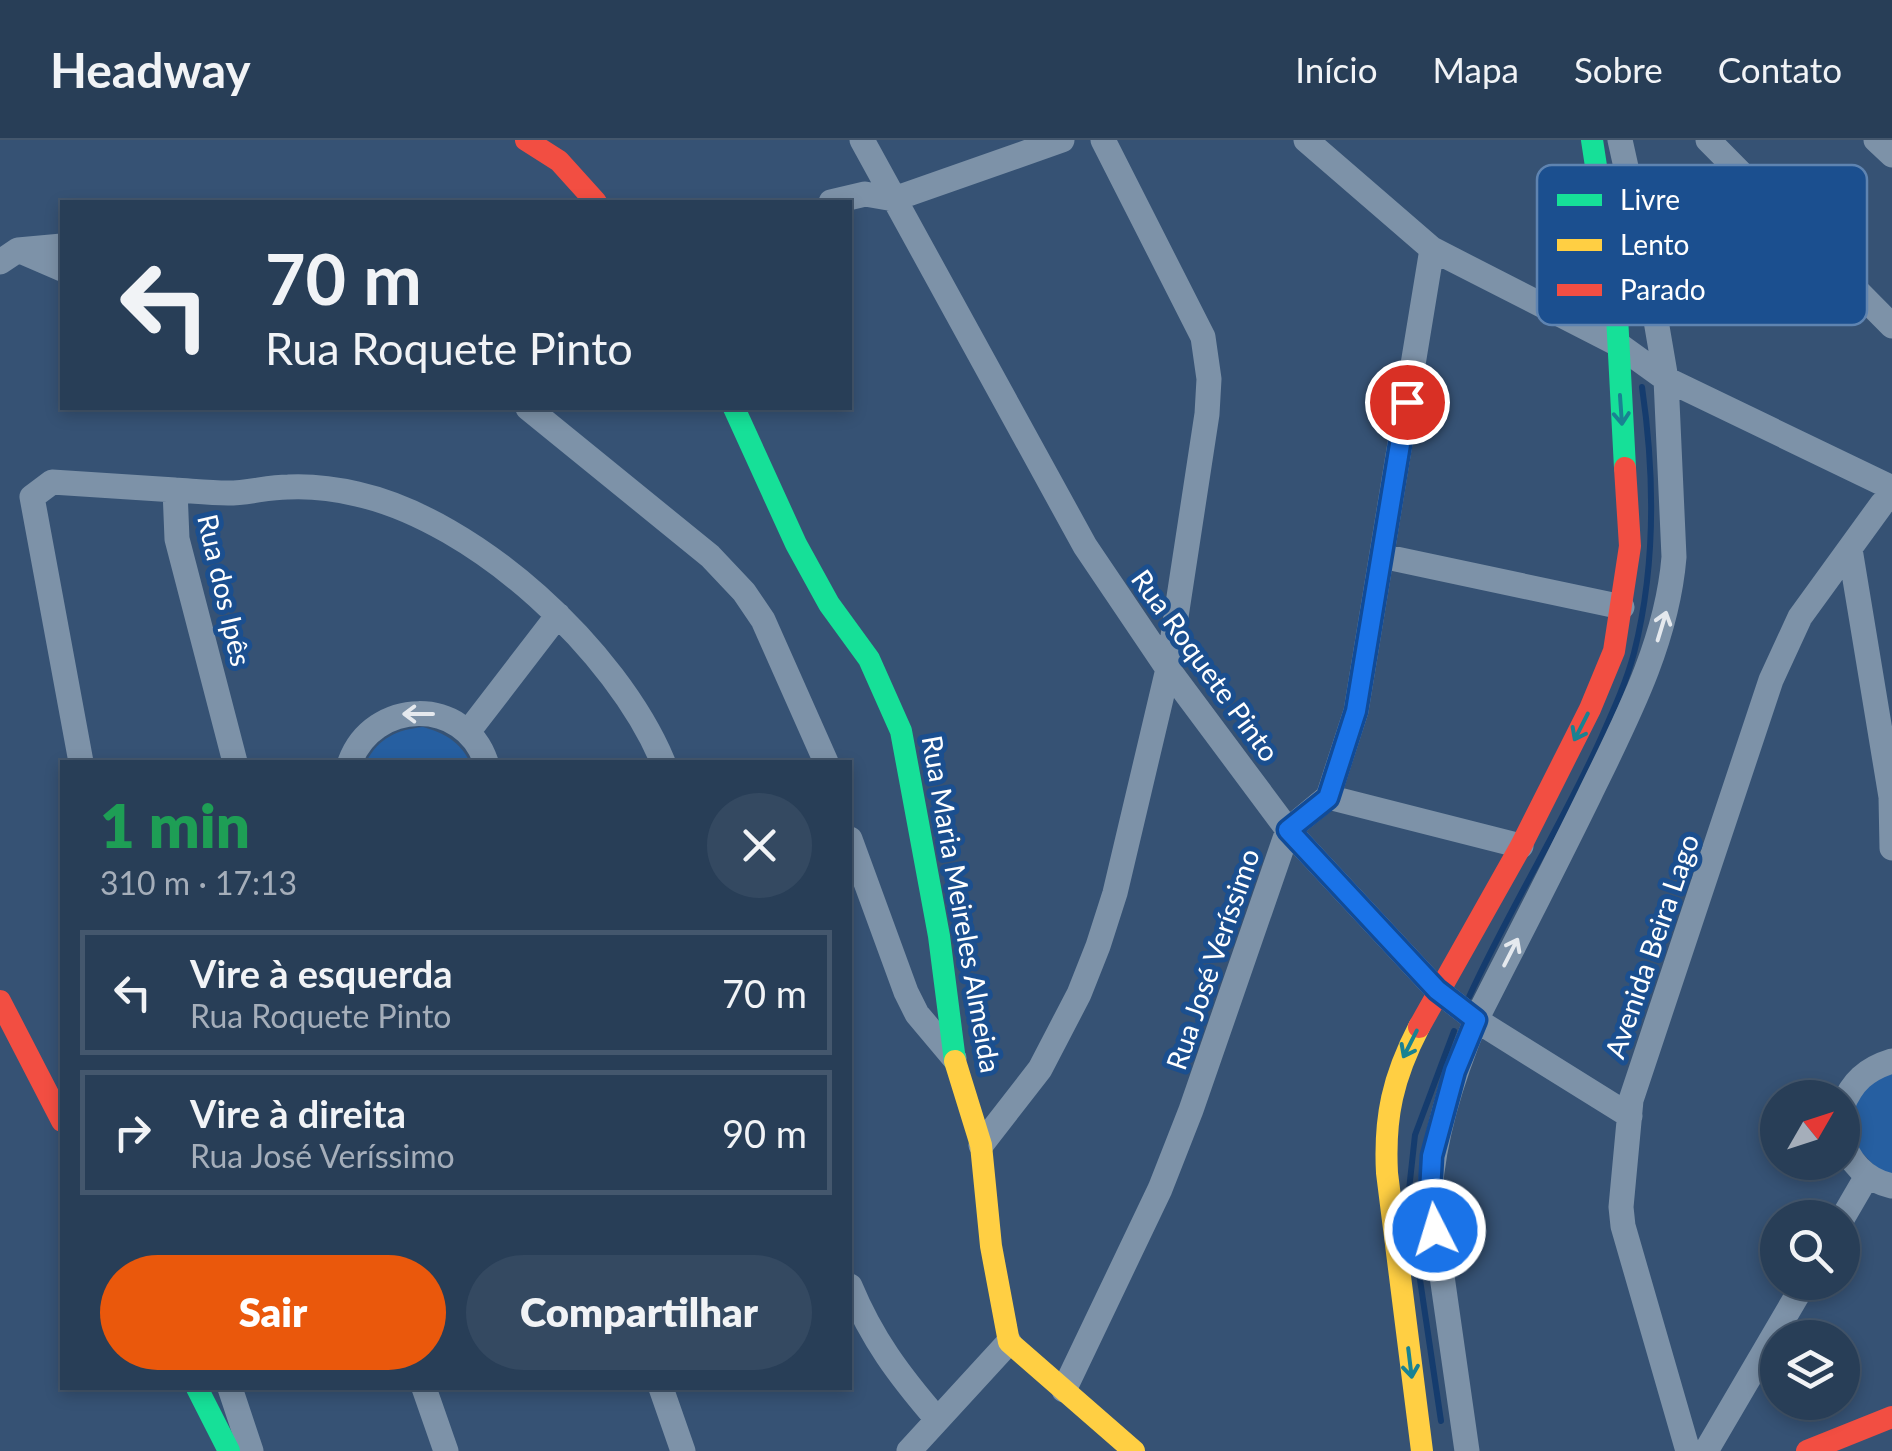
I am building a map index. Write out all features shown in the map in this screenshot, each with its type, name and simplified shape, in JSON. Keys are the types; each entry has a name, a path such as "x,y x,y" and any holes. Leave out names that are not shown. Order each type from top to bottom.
{"street":[{"path":"526,140 558,162 594,200"},
{"name":"Rua Roquete Pinto","path":"862,140 1085,546 1168,669 1288,830 1437,990 1476,1020 1630,1116"},
{"path":"839,200 864,194 894,198 1062,140"},
{"path":"981,1145 1040,1069 1072,1009 1115,893 1168,669 1208,414 1207,350 1203,337 1103,140"},
{"path":"1306,140 1432,249 1537,303"},
{"path":"1592,140 1596,165"},
{"path":"1620,140 1625,165"},
{"path":"1708,140 1733,165"},
{"path":"1876,140 1892,155"},
{"path":"9,256 60,246"},
{"path":"1432,249 1356,711 1328,798 1521,846"},
{"path":"9,256 60,269"},
{"path":"1867,301 1892,326"},
{"path":"1579,325 1616,344 1666,379 1892,488"},
{"path":"1616,325 1630,546 1614,650 1590,709 1521,846 1437,990 1398,1068 1385,1132 1420,1444 1465,1441 1430,1192 1438,1136 1455,1071 1476,1020 1628,716 1665,619 1674,557 1666,379 1656,325"},
{"path":"530,410 710,556 744,592 764,620 825,760"},
{"name":"Rua Maria Meireles Almeida","path":"735,410 796,544 828,604 869,659 902,732 938,936 954,1058 981,1145 990,1246 1010,1342"},
{"path":"81,760 32,497 52,482 174,490"},
{"name":"Rua dos Ipês","path":"235,760 177,539 174,490 230,494 291,486 358,494 440,525 510,572 594,653 652,738 661,760"},
{"name":"Avenida Beira Lago","path":"1688,1451 1623,1226 1621,1206 1631,1100 1771,680 1800,617 1882,504 1892,496"},
{"path":"1850,549 1892,798 1892,848"},
{"path":"1382,556 1622,607"},
{"path":"468,732 558,615"},
{"path":"351,760 363,738 381,722 404,713 427,712 449,718 468,732 485,760"},
{"name":"Rua José Veríssimo","path":"1064,1390 1160,1189 1192,1110 1288,830 1328,798"},
{"path":"852,845 906,992 917,1014 954,1058"},
{"path":"0,1001 60,1117"},
{"path":"1858,1080 1892,1061"},
{"path":"1860,1169 1892,1186"},
{"path":"1853,1200 1868,1176"},
{"path":"852,1291 892,1367 936,1418"},
{"path":"1706,1451 1794,1300"},
{"path":"908,1451 1010,1342 1134,1451"},
{"path":"198,1390 229,1451"},
{"path":"231,1390 251,1451"},
{"path":"425,1390 446,1451"},
{"path":"662,1390 684,1451"},
{"path":"1807,1451 1892,1417"}],"shaded area":[{"path":"423,727 438,732 462,749 469,760 367,760 389,737"},
{"path":"1892,1065 1892,1184 1860,1151 1862,1086"}],"waterway":[{"path":"1469,997 1585,771 1619,697 1634,653 1646,587 1651,521 1642,387"},
{"path":"1441,1421 1408,1199 1415,1135 1454,1031"}],"traffic: fast":[{"path":"1592,140 1596,165"},
{"path":"1617,325 1625,468"},
{"path":"735,410 796,544 829,604 869,659 901,731 939,936 955,1061"},
{"path":"198,1390 229,1451"}],"traffic: slow":[{"path":"1419,1027 1392,1098 1386,1153 1422,1451"},
{"path":"955,1061 981,1145 991,1246 1009,1342 1134,1451"}],"traffic: jam":[{"path":"526,140 559,161 594,200"},
{"path":"1419,1027 1521,846 1590,709 1614,651 1630,546 1625,468"},
{"path":"0,1001 60,1117"},
{"path":"1807,1451 1892,1417"}],"route":[{"path":"1407,402 1356,711 1328,798 1288,830 1437,990 1476,1020 1455,1071 1432,1156 1430,1192 1435,1230"}]}
